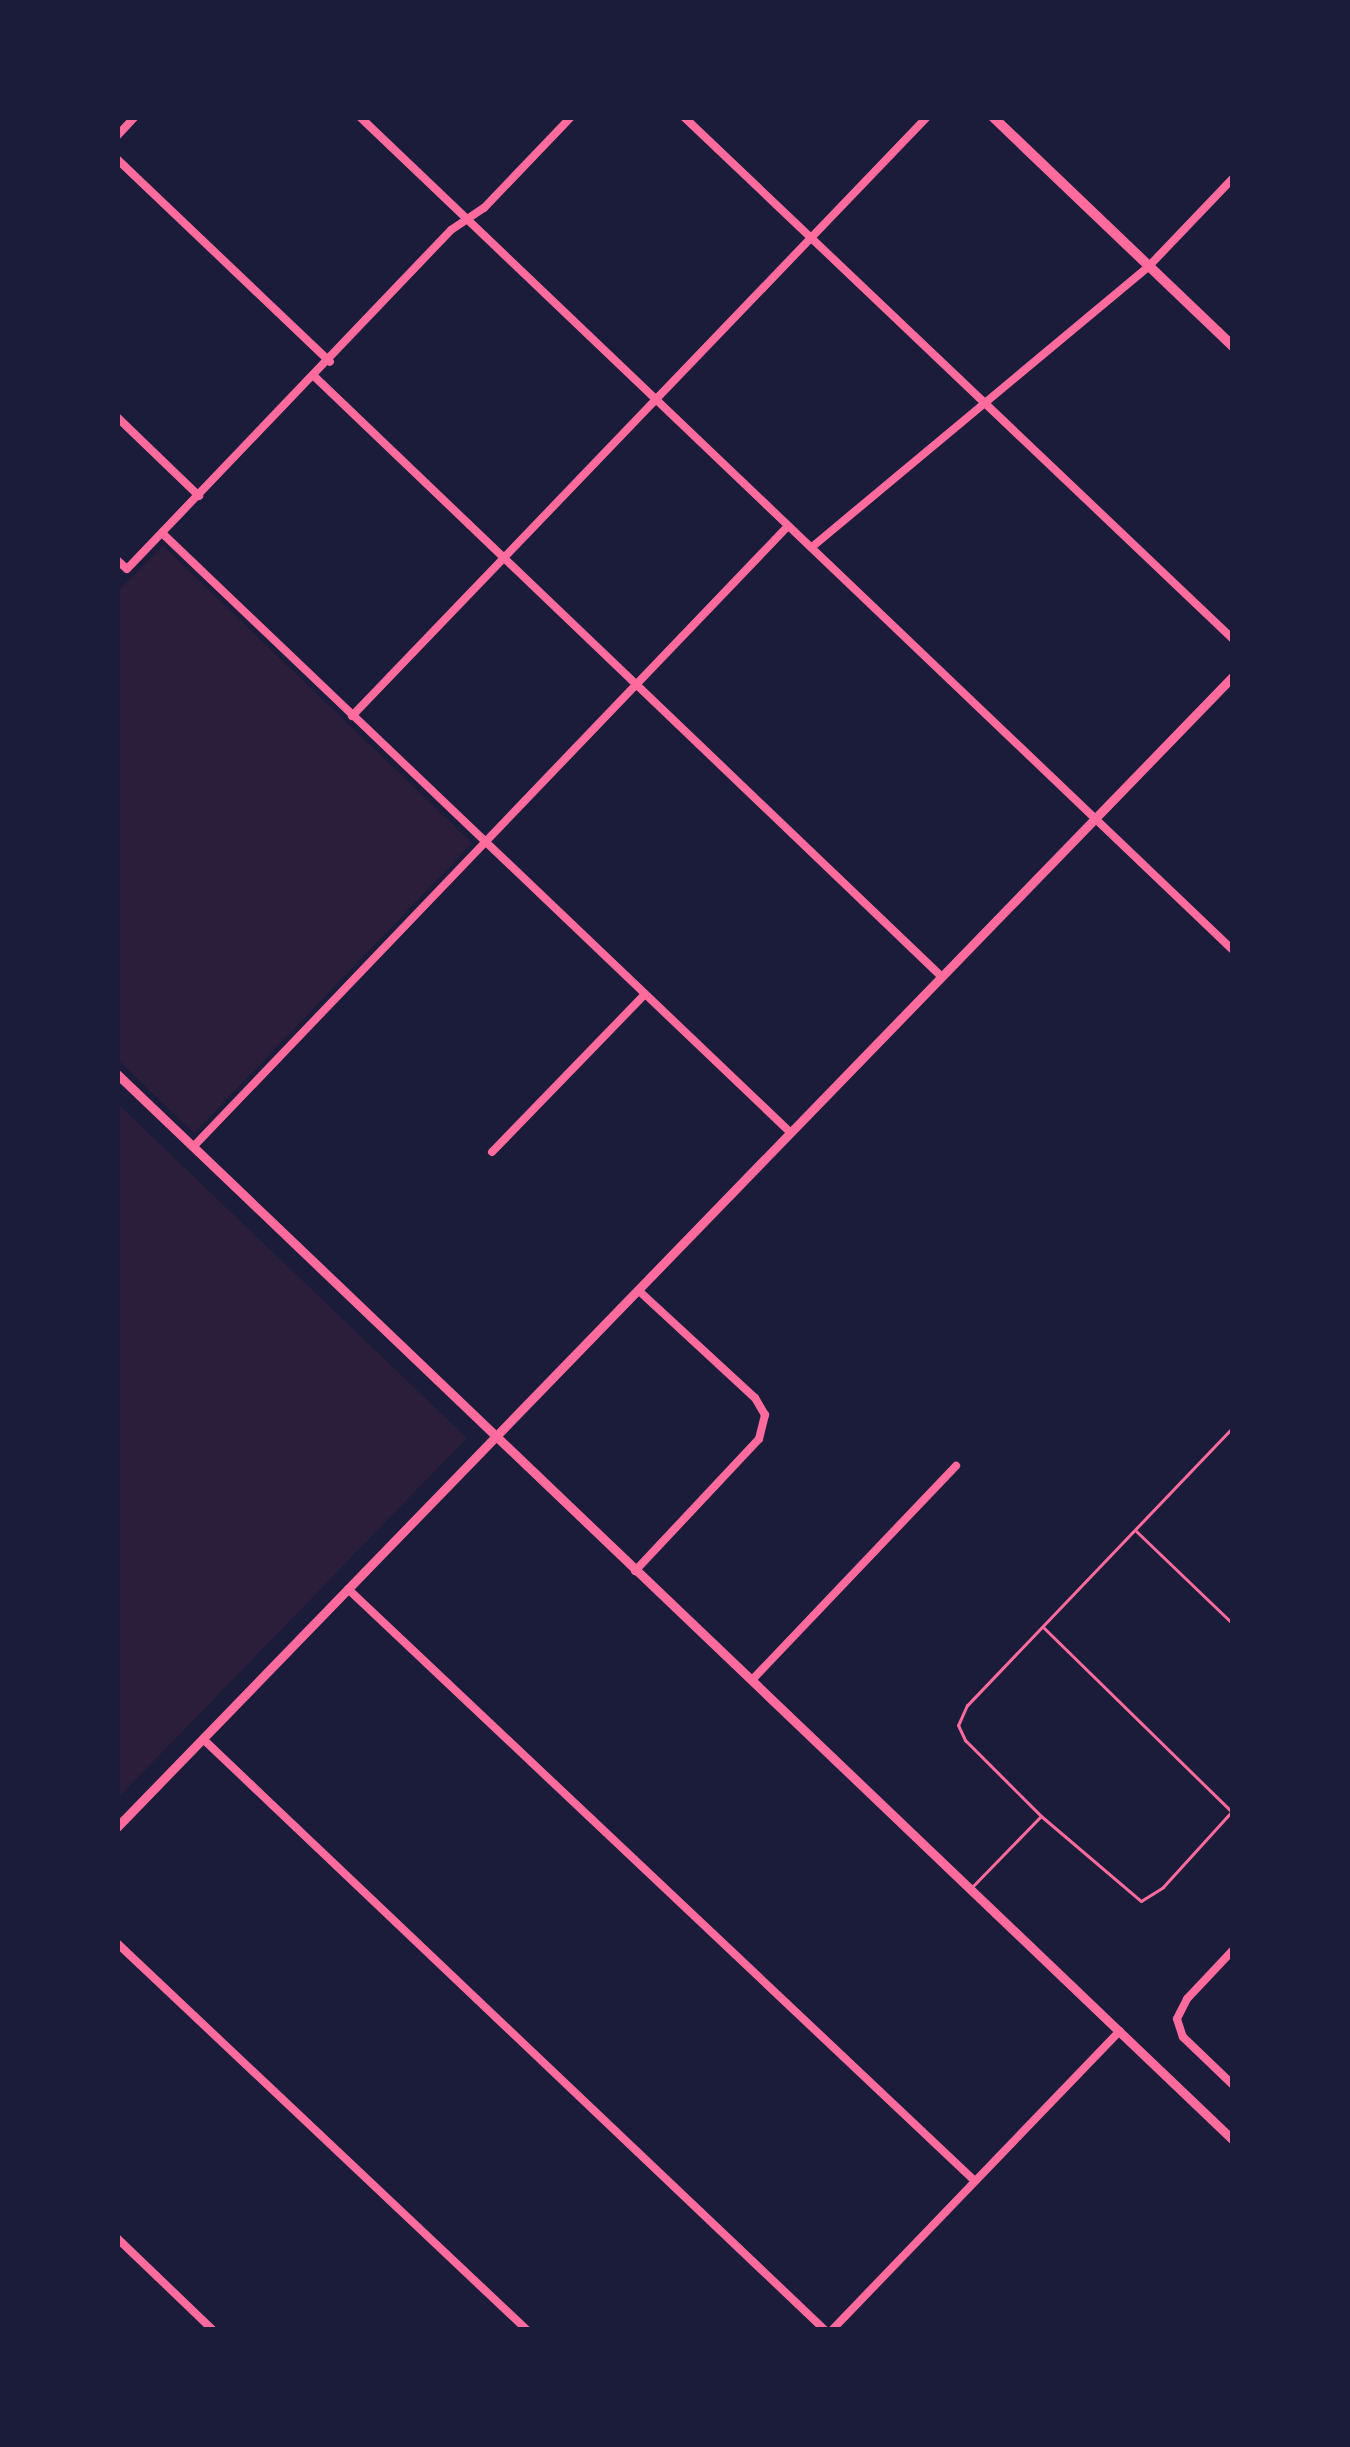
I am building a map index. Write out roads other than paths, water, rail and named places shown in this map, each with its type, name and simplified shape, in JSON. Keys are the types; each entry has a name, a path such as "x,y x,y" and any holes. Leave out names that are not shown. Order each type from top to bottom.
{"main road":[{"path":"993,117 1233,346"}],"street":[{"path":"117,136 135,117"},
{"path":"360,117 1233,950"},
{"path":"117,560 127,569 571,117"},
{"path":"684,117 1233,639"},
{"path":"352,716 927,117"},
{"path":"117,159 330,362"},
{"path":"812,547 1150,266 1233,178"},
{"path":"315,377 941,976"},
{"path":"117,417 199,496"},
{"path":"193,1147 788,526"},
{"path":"163,532 790,1132"},
{"path":"117,1827 1233,676"},
{"path":"492,1152 644,994"},
{"path":"117,1074 1233,2140"},
{"path":"635,1571 759,1439 765,1415 755,1398 638,1290"},
{"path":"752,1680 956,1466"},
{"path":"348,1589 975,2181"},
{"path":"202,1738 829,2330 1120,2031"},
{"path":"117,1943 527,2330"},
{"path":"1231,2080 1183,2037 1177,2019 1186,1999 1233,1950"},
{"path":"117,2238 213,2330"}],"lane":[{"path":"1042,1626 1232,1811 1163,1887 1142,1901 1041,1816 965,1740 958,1726 967,1705 1042,1626 1135,1529 1228,1433 1233,1427"},
{"path":"1228,1433 1233,1438"},
{"path":"1135,1529 1233,1624"},
{"path":"971,1888 1041,1816"}]}
